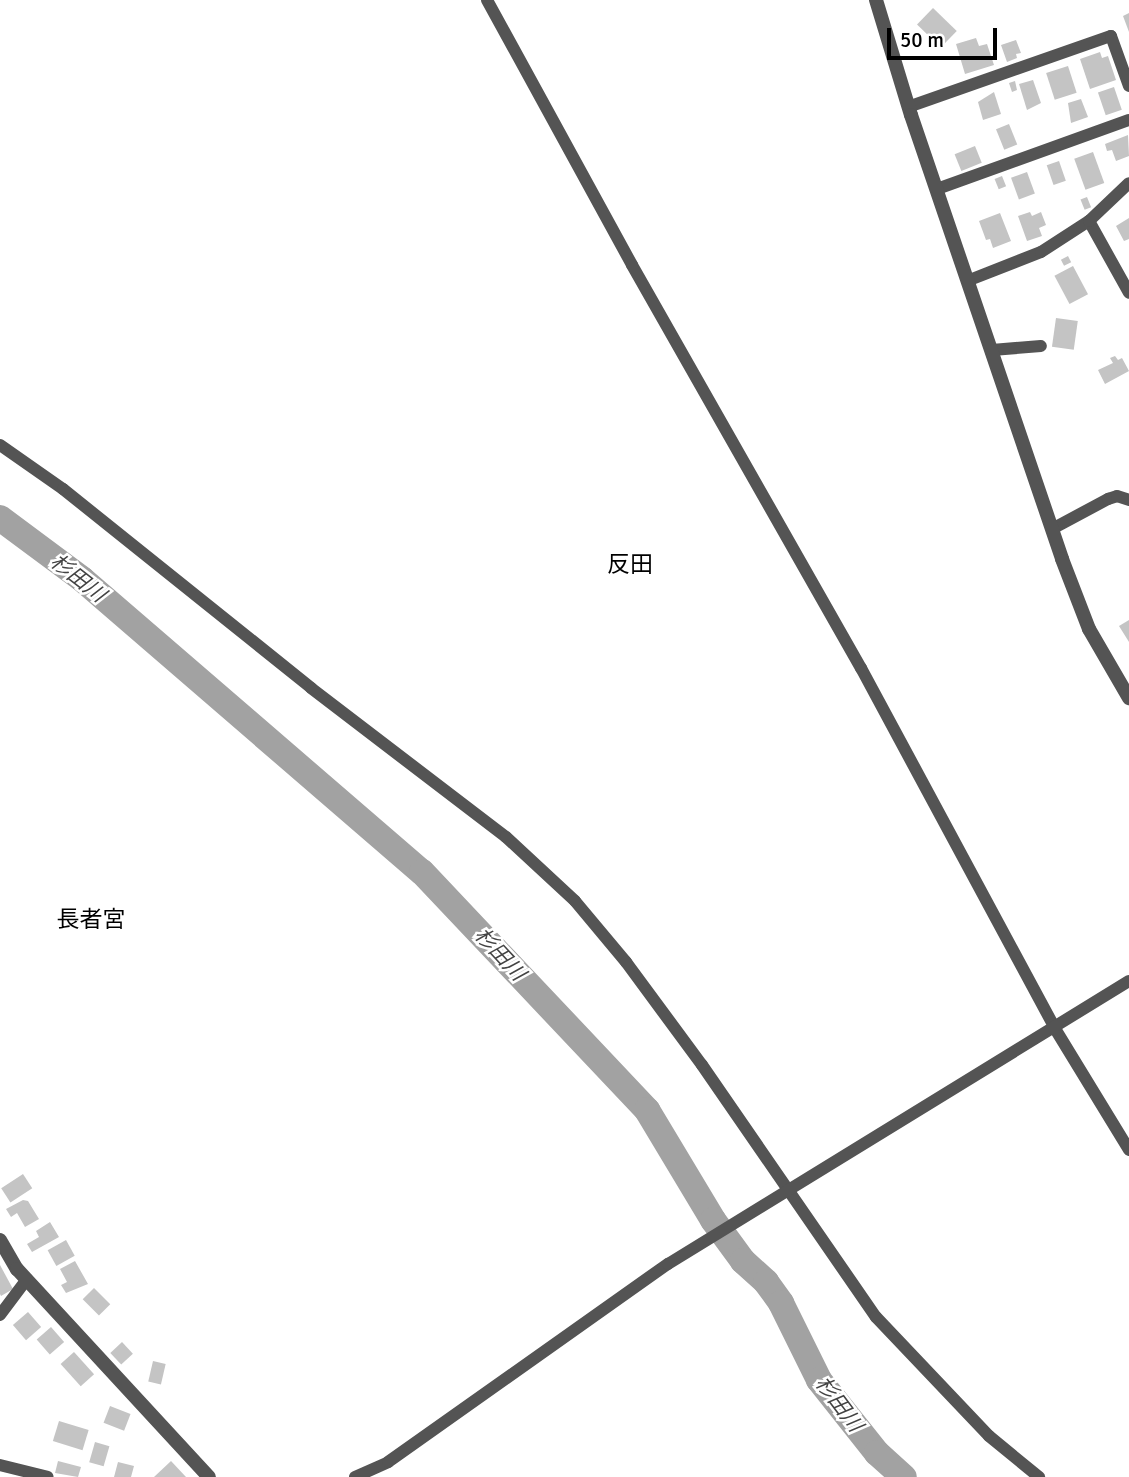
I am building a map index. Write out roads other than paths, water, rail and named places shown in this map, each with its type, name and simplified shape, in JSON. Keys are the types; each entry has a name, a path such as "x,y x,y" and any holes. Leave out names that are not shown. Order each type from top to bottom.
{"street":[{"path":"487,0 632,265 861,668 1054,1027 1129,1150"},
{"path":"876,0 908,107 1088,629 1129,698"},
{"path":"908,107 1111,36 1124,54 1129,86"},
{"path":"936,189 1129,120"},
{"path":"967,281 1041,252 1089,221 1129,183"},
{"path":"1089,221 1123,264 1129,293"},
{"path":"992,350 1041,346"},
{"path":"0,445 144,552 311,688 506,836 575,901 626,962 876,1317 989,1436 1039,1477"},
{"path":"1052,529 1108,499 1117,496 1129,500"},
{"path":"355,1477 388,1462 668,1264 1129,981"},
{"path":"0,1240 27,1279 209,1477"},
{"path":"0,1315 27,1279"},
{"path":"0,1465 48,1477"}],"waterway":[{"name":"杉田川","path":"0,518 82,579 422,872 647,1110 713,1220 743,1261 766,1282 781,1303 819,1380 877,1453 904,1477"}],"district":[{"name":"反田","path":"630,565"},
{"name":"長者宮","path":"91,920"}]}
